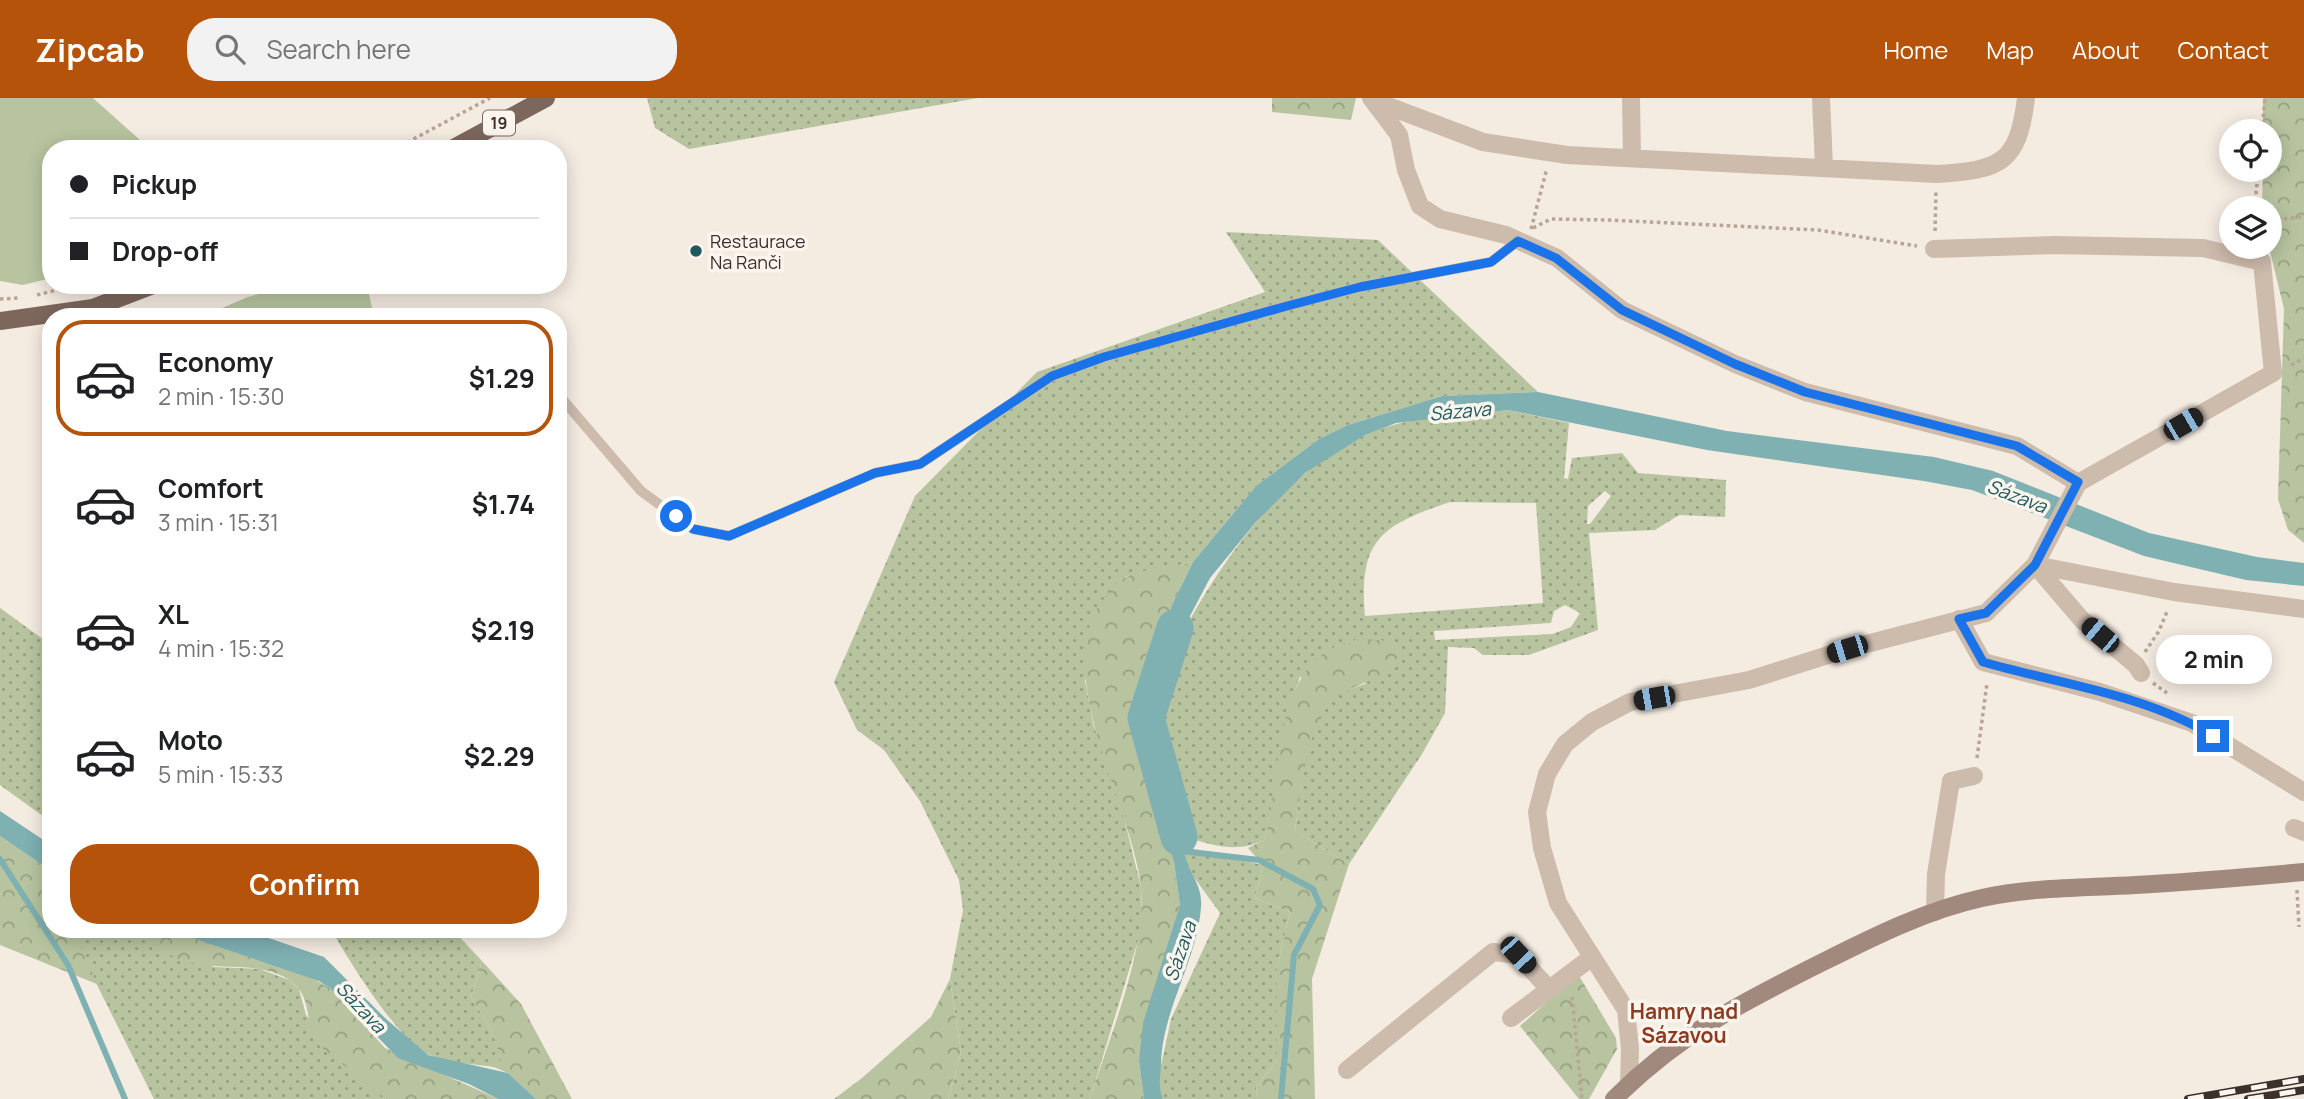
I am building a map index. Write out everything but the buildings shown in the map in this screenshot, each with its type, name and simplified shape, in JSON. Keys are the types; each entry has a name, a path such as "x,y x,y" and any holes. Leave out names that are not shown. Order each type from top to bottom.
{"main road":[{"name":"19","path":"469,140 546,98"},
{"path":"107,308 135,294"},
{"path":"0,321 42,318"}],"street":[{"path":"1631,98 1632,158"},
{"path":"1821,98 1824,166"},
{"path":"1373,100 1483,142 1551,153 1937,174 1981,171 2009,154 2021,134 2026,98"},
{"path":"1373,100 1399,135 1406,170 1420,206 1440,219 1525,235 1622,310 1735,364 1805,392 2017,446 2077,488"},
{"path":"1629,1083 1630,1049 1626,1010 1558,903 1542,848 1537,813 1547,774 1564,744 1592,722 1630,702 1749,680 1986,613 2035,565 2077,488 2273,373 2262,262 2203,248 2053,245 1934,249"},
{"path":"2035,565 2174,592 2304,609"},
{"path":"2035,565 2082,620 2138,669"},
{"path":"1959,619 1983,662 2100,692 2192,723 2304,792"},
{"path":"1935,912 1936,874 1951,781 1974,776"},
{"path":"1614,1099 1650,1062 1698,1028 1745,1001 1880,934 1935,912 1981,898 2028,890 2301,878"},
{"path":"1347,1070 1493,952 1518,955 1549,989"},
{"path":"1511,1018 1592,957"}],"lane":[{"path":"567,405 641,491 693,529 729,536 875,473 920,464 1052,376 1104,357 1360,287 1491,262 1525,235"}],"path":[{"path":"412,140 490,98"},
{"path":"2263,119 2265,98"},
{"path":"1525,235 1551,153"},
{"path":"1525,235 1551,219 1608,220 1818,230 1934,249 1937,174"},
{"path":"2282,219 2304,217"},
{"path":"34,296 42,294"},
{"path":"0,299 23,297"},
{"path":"2138,669 2159,631 2174,592"},
{"path":"1974,776 1986,707 1987,663"},
{"path":"2299,927 2301,878"},
{"path":"1569,974 1582,1099"}],"green space":[{"path":"0,98 93,98 140,140 42,140 42,280 23,285 0,281"},
{"path":"647,98 978,98 689,149 655,128"},
{"path":"1272,98 1356,98 1351,120 1272,112"},
{"path":"2263,98 2304,98 2304,543 2288,530 2278,499 2284,309 2272,259 2282,259 2282,196 2262,196 2263,182 2282,182 2282,119 2263,119"},
{"path":"1226,232 1378,240 1538,392 1442,396 1348,425 1319,439 1256,486 1193,562 1123,577 1085,681 1093,723 1124,818 1141,887 1141,931 1090,1099 948,1099 961,1052 950,979 963,910 959,880 920,801 884,750 857,730 834,682 915,496 1037,372 1265,292"},
{"path":"259,294 369,294 372,308 222,308"},
{"path":"1508,410 1569,423 1564,478 1568,479 1572,458 1622,453 1638,473 1726,480 1725,517 1679,515 1655,530 1589,533 1598,630 1529,655 1483,655 1474,648 1448,647 1445,713 1422,754 1349,864 1295,831 1306,761 1324,708 1335,696 1367,683 1300,677 1288,717 1264,840 1246,846 1228,847 1193,839 1157,771 1149,741 1147,715 1160,673 1194,612 1233,552 1280,496 1307,472 1336,451 1367,434 1401,423","holes":["1605,491 1611,496 1590,524 1587,524 1588,506","1450,502 1536,503 1543,603 1365,616 1364,590 1371,552 1379,539 1391,528","1565,605 1580,613 1571,627 1553,634 1435,640 1434,631 1551,623 1554,611"]},
{"path":"1193,562 1172,605 1137,702 1174,862 1180,905 1139,1061 1144,1099 1090,1099 1132,967 1141,914 1141,889 1135,856 1088,698 1085,659 1090,625 1107,595 1123,578"},
{"path":"0,608 42,638 42,815 0,785"},
{"path":"1363,639 1391,641 1399,654 1379,676 1333,698 1325,707 1307,759 1295,831 1349,864 1312,979 1315,1099 1257,1099 1256,1087 1277,1060 1277,968 1290,912 1255,898 1263,865 1248,848 1264,840 1286,718 1295,690 1310,665 1332,648"},
{"path":"0,836 42,865 42,938 79,938 97,984 0,945"},
{"path":"1184,847 1263,865 1255,898 1290,912 1277,968 1277,1060 1256,1087 1257,1099 1163,1099 1157,1084 1171,1019 1220,913 1185,865"},
{"path":"143,938 194,938 306,974 331,989 385,1048 498,1099 386,1099 316,1043 302,994 287,978 259,969 185,961"},
{"path":"149,938 214,967 260,969 289,980 299,989 306,1015 386,1099 154,1099 80,951 78,940"},
{"path":"336,938 460,938 482,961 471,997 492,1031 502,1060 494,1067 462,1063 437,1058 418,1048 390,1018"},
{"path":"482,961 521,1004 572,1099 536,1099 508,1073 494,1067 501,1059 492,1031 471,997"},
{"path":"1578,974 1616,1038 1617,1049 1589,1099 1579,1099 1520,1026"},
{"path":"950,979 961,1052 948,1099 834,1099 931,1017"}],"water":[{"path":"1538,392 1727,431 1934,457 1993,471 2149,533 2257,557 2304,563 2304,586 2246,580 2144,556 1972,490 1707,450 1508,410 1396,423 1365,435 1305,473 1256,522 1210,578 1150,692 1147,727 1160,778 1184,825 1190,848 1184,848 1185,857 1199,891 1201,907 1193,946 1163,1043 1160,1085 1163,1099 1144,1099 1139,1061 1143,1023 1180,905 1174,862 1135,723 1137,702 1172,605 1193,562 1256,486 1319,439 1348,425 1442,396"},
{"path":"0,811 42,839 42,865 0,836"},
{"path":"192,938 268,938 324,957 385,1018 428,1055 508,1073 536,1099 498,1099 469,1084 398,1058 331,989 319,981"}],"waterway":[{"name":"Sázava","path":"1175,628 1146,718 1179,837"},
{"path":"1182,851 1259,860 1313,889 1320,905 1294,955 1281,1099"},
{"path":"0,859 42,924"},
{"path":"51,938 68,965 125,1099"}],"railway":[{"path":"2188,1099 2304,1079"},
{"path":"2248,1099 2304,1090"}],"place":[{"name":"Restaurace Na Ranči","path":"696,251"}],"district":[{"name":"Hamry nad Sázavou","path":"1684,1023"}],"route":[{"path":"676,516 693,529 729,536 875,473 920,464 1052,376 1104,357 1360,287 1491,262 1518,241 1556,258 1622,310 1735,364 1805,392 2017,446 2078,482 2075,493 2035,565 1986,613 1959,619 1983,662 2100,692 2192,723 2213,736"}]}
